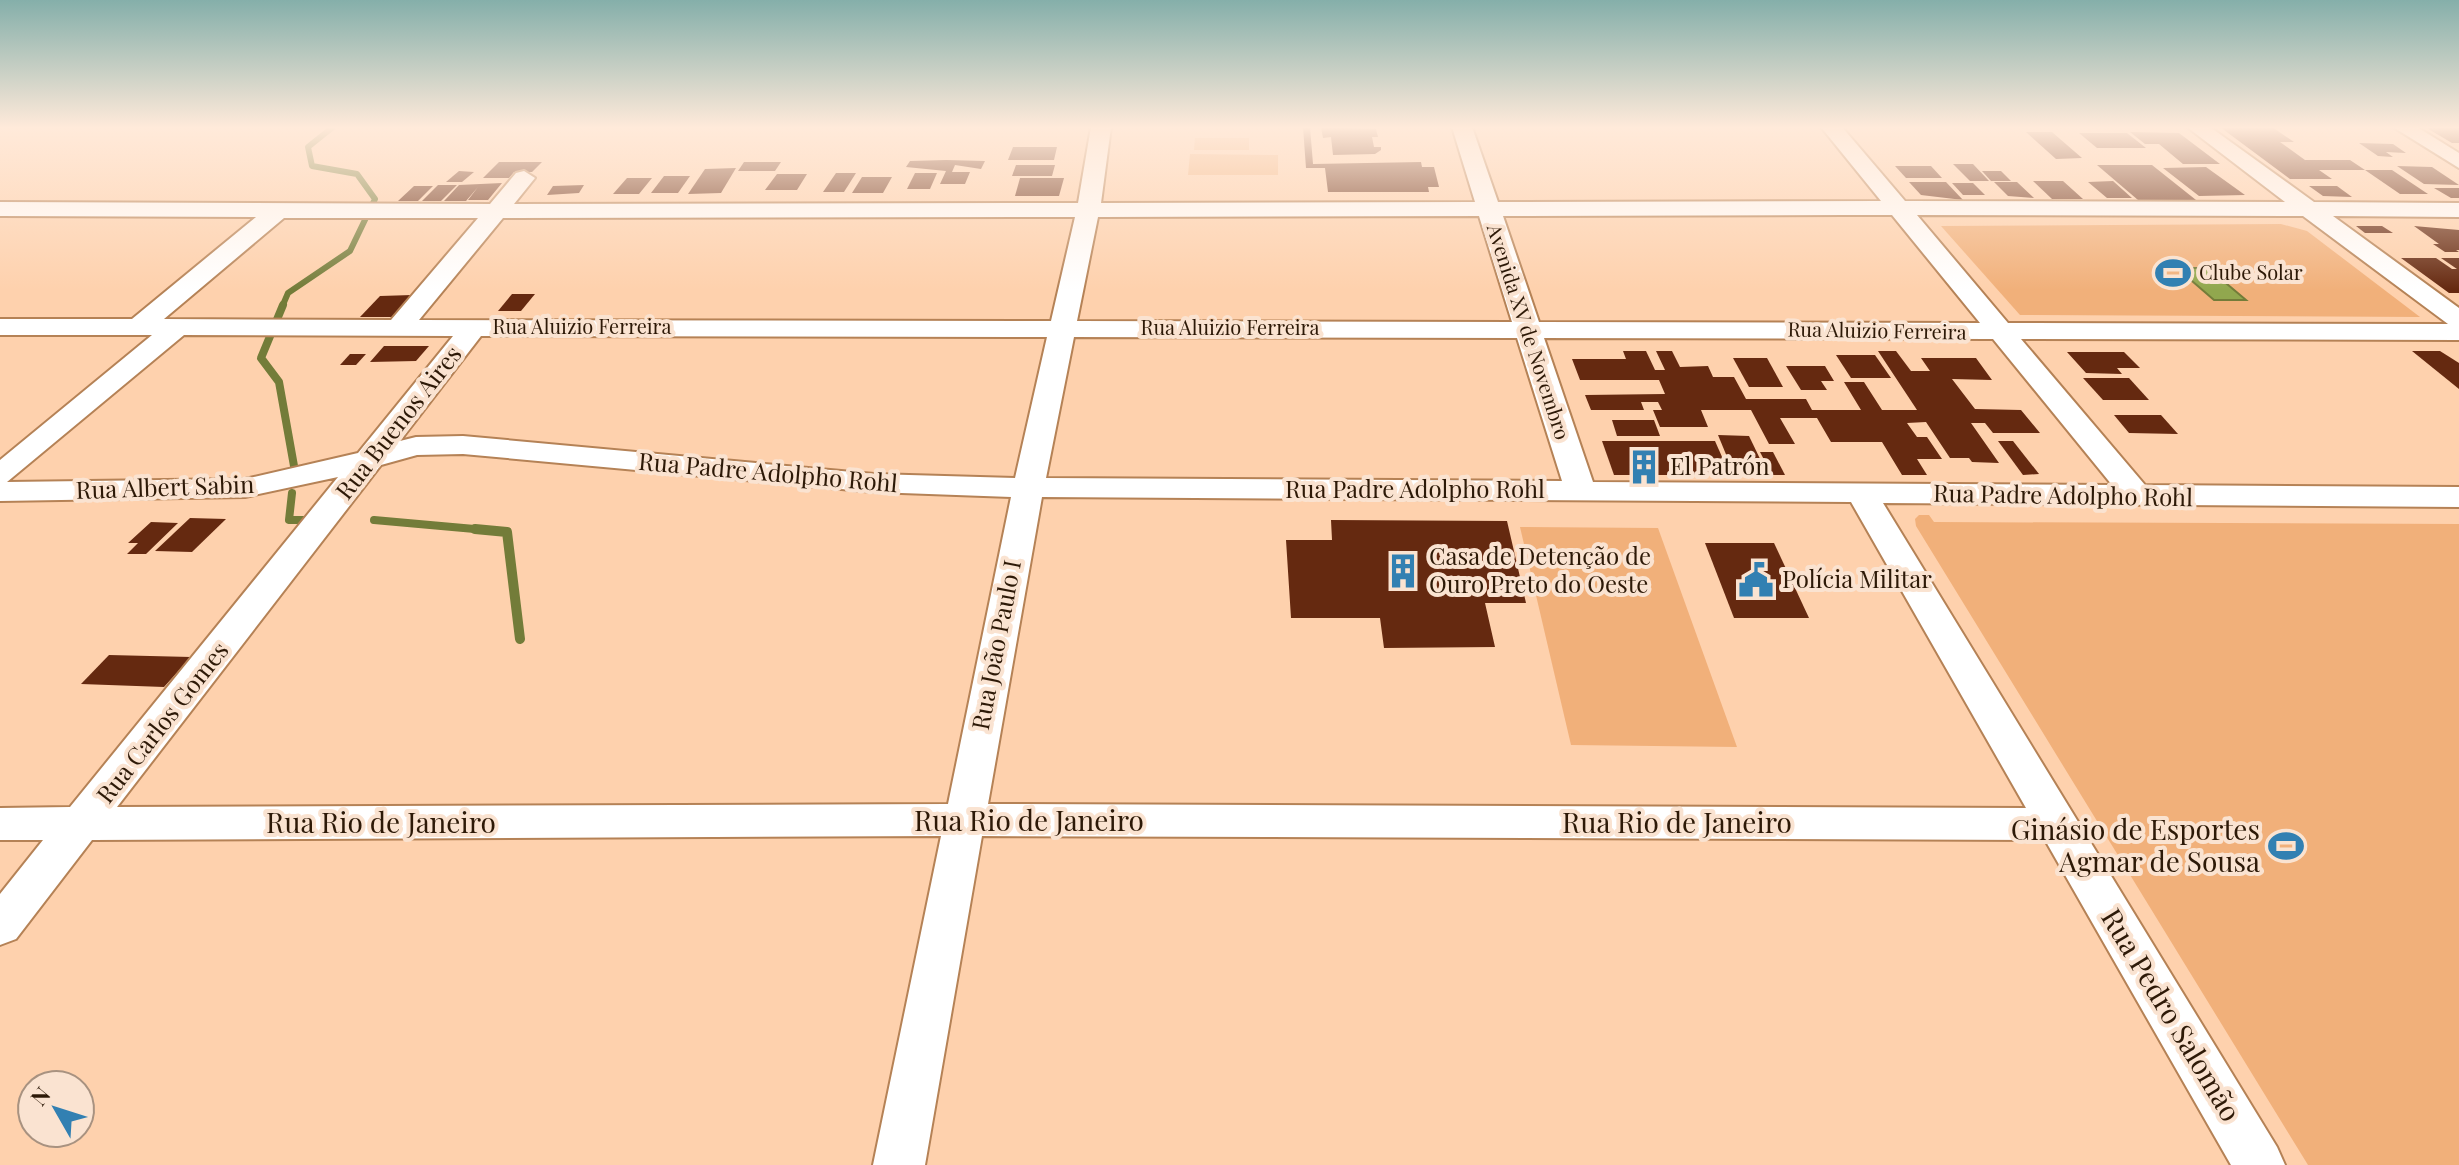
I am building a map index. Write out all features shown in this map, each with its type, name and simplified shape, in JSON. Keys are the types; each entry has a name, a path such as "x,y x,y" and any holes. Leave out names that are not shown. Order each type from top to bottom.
{"street":[{"path":"398,328 491,212 521,181"},
{"name":"Rua João Paulo I","path":"899,1165 1028,488 1093,181"},
{"name":"Avenida XV de Novembro","path":"1479,181 1580,490"},
{"path":"1877,181 2138,497"},
{"path":"2270,181 2459,320"},
{"path":"0,209 382,212 1089,207 2459,210"},
{"path":"139,327 278,211"},
{"name":"Rua Aluizio Ferreira","path":"0,327 2459,332"},
{"path":"0,475 178,327"},
{"name":"Rua Buenos Aires","path":"325,519 474,327"},
{"name":"Rua Padre Adolpho Rohl","path":"375,456 416,446 463,445 874,483 1028,488 2459,497"},
{"name":"Rua Albert Sabin","path":"0,492 245,488 308,476 375,456"},
{"name":"Rua Pedro Salomão","path":"1862,494 2259,1165"},
{"name":"Rua Carlos Gomes","path":"0,926 325,519"},
{"name":"Rua Rio de Janeiro","path":"0,824 963,820 2059,824"}],"shaded area":[{"name":"Clube Solar","path":"2281,224 2307,231 2420,317 2020,315 1941,226"},
{"path":"2177,268 2208,268 2246,300 2214,300"},
{"name":"Ginásio de Esportes Agmar de Sousa","path":"1919,515 1929,515 1934,522 2459,524 2459,1165 2308,1165 1916,526 1915,519"},
{"path":"1520,527 1658,528 1737,747 1571,745"}],"building":[{"path":"624,181 649,181 639,194 613,194"},
{"path":"660,181 686,181 678,193 651,193"},
{"path":"697,181 728,181 721,193 688,194"},
{"path":"771,181 802,181 797,190 765,190"},
{"path":"830,181 851,181 844,192 823,192"},
{"path":"859,181 890,181 883,193 852,193"},
{"path":"911,181 933,181 930,189 907,189"},
{"path":"941,181 966,181 965,184 940,184"},
{"path":"1019,181 1063,181 1059,196 1015,196"},
{"path":"1327,181 1438,181 1439,187 1428,187 1429,192 1328,192"},
{"path":"2033,181 2063,181 2083,199 2052,199"},
{"path":"2113,181 2132,198 2107,198 2088,182"},
{"path":"2116,181 2173,181 2196,200 2138,200"},
{"path":"2180,181 2226,181 2245,195 2199,196"},
{"path":"2382,181 2409,181 2428,194 2400,194"},
{"path":"2420,181 2454,181 2459,185"},
{"path":"1909,182 1946,182 1963,200 1921,195"},
{"path":"1994,182 2017,182 2034,198 2008,196"},
{"path":"502,183 488,200 468,200 478,187 466,201 444,201 459,185"},
{"path":"1952,183 1973,183 1985,195 1963,195"},
{"path":"438,185 457,185 441,201 422,201"},
{"path":"584,185 579,193 547,195 553,186"},
{"path":"414,186 433,186 418,201 398,201"},
{"path":"2309,186 2337,186 2352,197 2323,196"},
{"path":"2434,188 2459,188 2459,198 2451,198"},
{"path":"2356,226 2382,226 2393,233 2365,233"},
{"path":"2414,226 2459,230 2459,250 2456,250 2459,252 2445,252"},
{"path":"2401,258 2436,258 2457,269 2441,258 2459,258 2459,293 2449,293"},
{"path":"512,294 535,294 521,311 498,311"},
{"path":"412,295 393,317 360,317 380,296"},
{"path":"384,346 429,346 416,361 370,362"},
{"path":"1623,351 1646,351 1655,370 1665,370 1656,351 1672,351 1680,367 1708,366 1713,377 1734,377 1746,399 1806,399 1812,410 1861,410 1844,382 1864,382 1882,410 1917,410 1878,351 1896,351 1911,371 1930,371 1921,358 1976,358 1992,380 1952,379 1975,409 2021,410 2040,433 1993,433 1985,423 1971,423 1999,463 1972,462 1969,458 1950,458 1926,422 1907,423 1917,437 1927,437 1942,459 1917,459 1927,475 1902,475 1882,442 1831,442 1817,418 1780,418 1795,444 1769,444 1751,410 1701,410 1708,427 1660,427 1653,410 1662,410 1658,402 1641,402 1644,410 1591,410 1585,395 1665,394 1659,380 1580,380 1572,359 1626,359"},
{"path":"2412,351 2440,351 2459,363 2459,389"},
{"path":"2067,352 2124,352 2140,368 2117,368 2122,374 2086,373"},
{"path":"350,354 366,354 356,365 340,365"},
{"path":"1836,355 1875,355 1891,378 1851,378"},
{"path":"1733,358 1767,358 1783,387 1749,387"},
{"path":"1786,366 1825,366 1834,381 1821,381 1827,390 1801,390"},
{"path":"2083,378 2129,378 2149,400 2103,400"},
{"path":"2114,415 2161,415 2178,434 2129,433"},
{"path":"1612,420 1654,420 1660,436 1617,436"},
{"path":"1718,435 1749,436 1763,465 1730,464"},
{"path":"1602,441 1715,441 1730,475 1614,475"},
{"path":"1998,441 2013,441 2039,474 2023,475"},
{"path":"1760,452 1773,452 1785,475 1772,475"},
{"path":"190,518 226,519 192,552 155,551"},
{"name":"Casa de Detenção de Ouro Preto do Oeste","path":"1331,520 1507,521 1526,603 1485,603 1495,647 1384,648 1380,618 1291,618 1286,540 1332,540"},
{"path":"151,522 178,523 146,554 127,554 138,543 128,543"},
{"name":"Polícia Militar","path":"1705,543 1774,543 1809,618 1734,618"},
{"path":"109,655 191,657 164,687 81,684"}],"waterway":[{"path":"282,307 288,293 350,251 375,199 362,181"},
{"path":"283,305 261,358 279,382 294,466"},
{"path":"292,493 289,520 303,520"},
{"path":"374,520 483,530"},
{"path":"475,529 483,530"},
{"path":"483,530 497,531"},
{"path":"483,530 507,532 520,639"}],"place":[{"name":"Clube Solar","path":"2173,273"},
{"name":"El Patrón","path":"1644,467"},
{"name":"Casa de Detenção de Ouro Preto do Oeste","path":"1403,571"},
{"name":"Polícia Militar","path":"1756,580"},
{"name":"Ginásio de Esportes Agmar de Sousa","path":"2286,846"}]}
